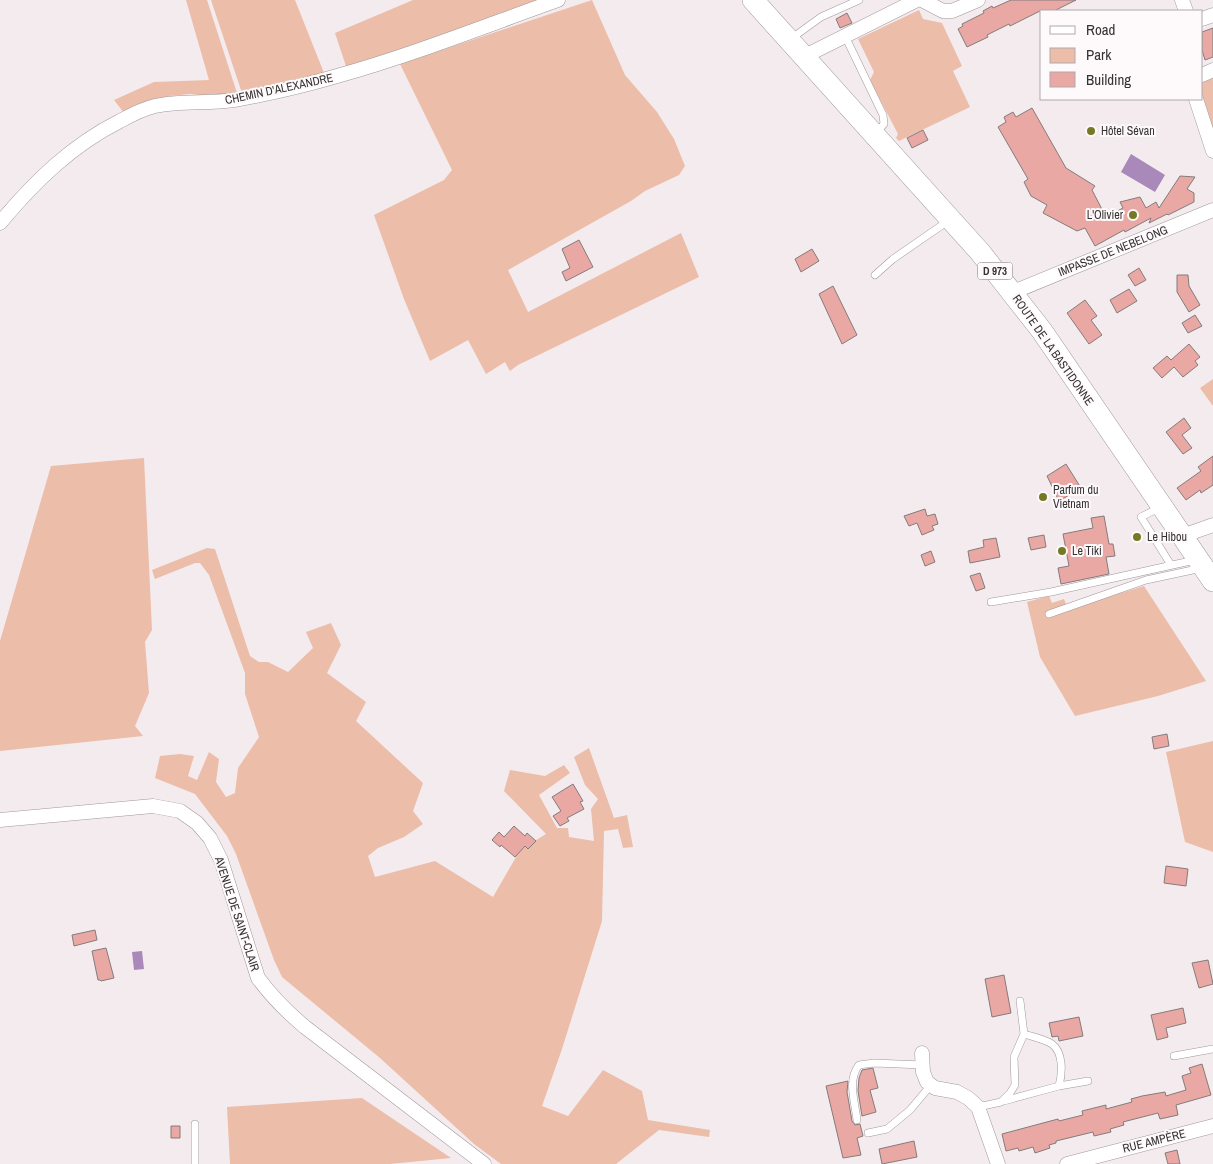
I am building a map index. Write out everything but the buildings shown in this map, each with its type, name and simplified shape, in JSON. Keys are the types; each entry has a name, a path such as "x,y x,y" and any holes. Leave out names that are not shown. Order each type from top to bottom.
{"main road":[{"name":"ROUTE DE LA BASTIDONNE","path":"753,0 980,252 1013,292 1042,331 1205,569"}],"street":[{"name":"CHEMIN D'ALEXANDRE","path":"0,223 21,198 71,151 104,129 138,112 155,106 233,100 337,76 392,59 558,0"},
{"path":"805,58 845,35 917,0"},
{"path":"922,0 943,11 952,11 978,0"},
{"path":"1196,100 1213,151"},
{"name":"IMPASSE DE NEBELONG","path":"1013,292 1213,210"},
{"path":"1182,536 1213,524"},
{"name":"AVENUE DE SAINT-CLAIR","path":"0,820 153,806 180,812 197,823 210,838 221,860 255,970 267,991 283,1009 305,1027 484,1164"},
{"path":"922,1059 924,1077 931,1085 935,1088 957,1092 968,1098 978,1107 998,1164"},
{"name":"RUE AMPÈRE","path":"1067,1164 1213,1126"}],"lane":[{"path":"789,40 821,18 859,0"},
{"path":"845,35 882,115 884,124 874,136"},
{"path":"875,275 893,259 950,220"},
{"path":"1162,507 1141,517 1171,565"},
{"path":"991,602 1051,592 1171,565 1205,569"},
{"path":"1049,614 1146,580 1205,569"},
{"path":"1001,1102 1015,1085 1014,1057 1024,1034 1020,1001"},
{"path":"1024,1034 1052,1044 1059,1053 1062,1074 1059,1086"},
{"path":"1174,1056 1213,1049"},
{"path":"857,1120 852,1083 853,1073 859,1065 922,1059"},
{"path":"978,1107 1059,1086 1088,1082"},
{"path":"868,1133 887,1129 910,1110 931,1085"},
{"path":"194,1124 195,1164"}],"green space":[{"path":"186,0 207,0 237,93 218,97 190,94 169,96 124,113 114,100 154,82 209,80"},
{"path":"211,0 295,0 324,73 242,93"},
{"path":"413,0 540,0 347,69 335,33"},
{"path":"592,0 625,75 657,112 674,139 685,166 679,175 645,191 631,201 508,270 528,312 681,233 699,277 518,365 510,371 505,362 486,374 468,340 430,361 404,299 374,215 444,180 452,170 400,64"},
{"path":"919,10 923,19 942,23 962,66 953,71 970,107 899,141 896,138 898,134 870,80 874,72 858,39"},
{"path":"1213,75 1213,139 1207,127 1212,124 1203,98 1203,79"},
{"path":"1213,379 1213,406 1200,388"},
{"path":"144,458 152,630 145,642 149,693 135,726 143,736 0,751 0,641 51,466"},
{"path":"207,548 215,549 250,656 259,662 268,662 288,672 313,648 306,632 331,623 341,645 327,673 366,702 356,721 423,783 413,811 423,824 404,837 378,848 368,856 375,877 435,861 493,897 520,850 546,834 504,791 510,770 545,776 564,765 570,773 539,795 557,828 568,828 569,837 594,841 591,809 598,799 585,785 574,757 589,748 614,818 627,815 633,847 623,848 618,829 604,831 602,921 542,1106 568,1116 603,1070 642,1091 648,1120 710,1130 709,1137 659,1130 616,1164 501,1164 474,1144 380,1058 282,977 274,960 236,854 227,836 195,794 155,778 160,756 180,754 194,756 188,776 197,780 209,752 219,759 216,782 226,797 235,793 238,768 259,737 245,694 245,673 209,575 200,563 195,563 155,579 152,570"},
{"path":"1144,586 1206,681 1158,696 1075,716 1040,657 1027,602 1049,596 1052,603 1064,599 1068,609"},
{"path":"1213,741 1213,852 1185,842 1166,752"},
{"path":"362,1098 451,1158 390,1164 230,1164 227,1107"}],"shaded area":[{"path":"1131,154 1165,175 1155,192 1121,172"},
{"path":"142,951 144,969 134,970 132,952"}],"place":[{"name":"Hôtel Sévan","path":"1091,131"},
{"name":"L'Olivier","path":"1133,215"},
{"name":"Parfum du Vietnam","path":"1043,497"},
{"name":"Le Hibou","path":"1137,537"},
{"name":"Le Tiki","path":"1062,551"}]}
